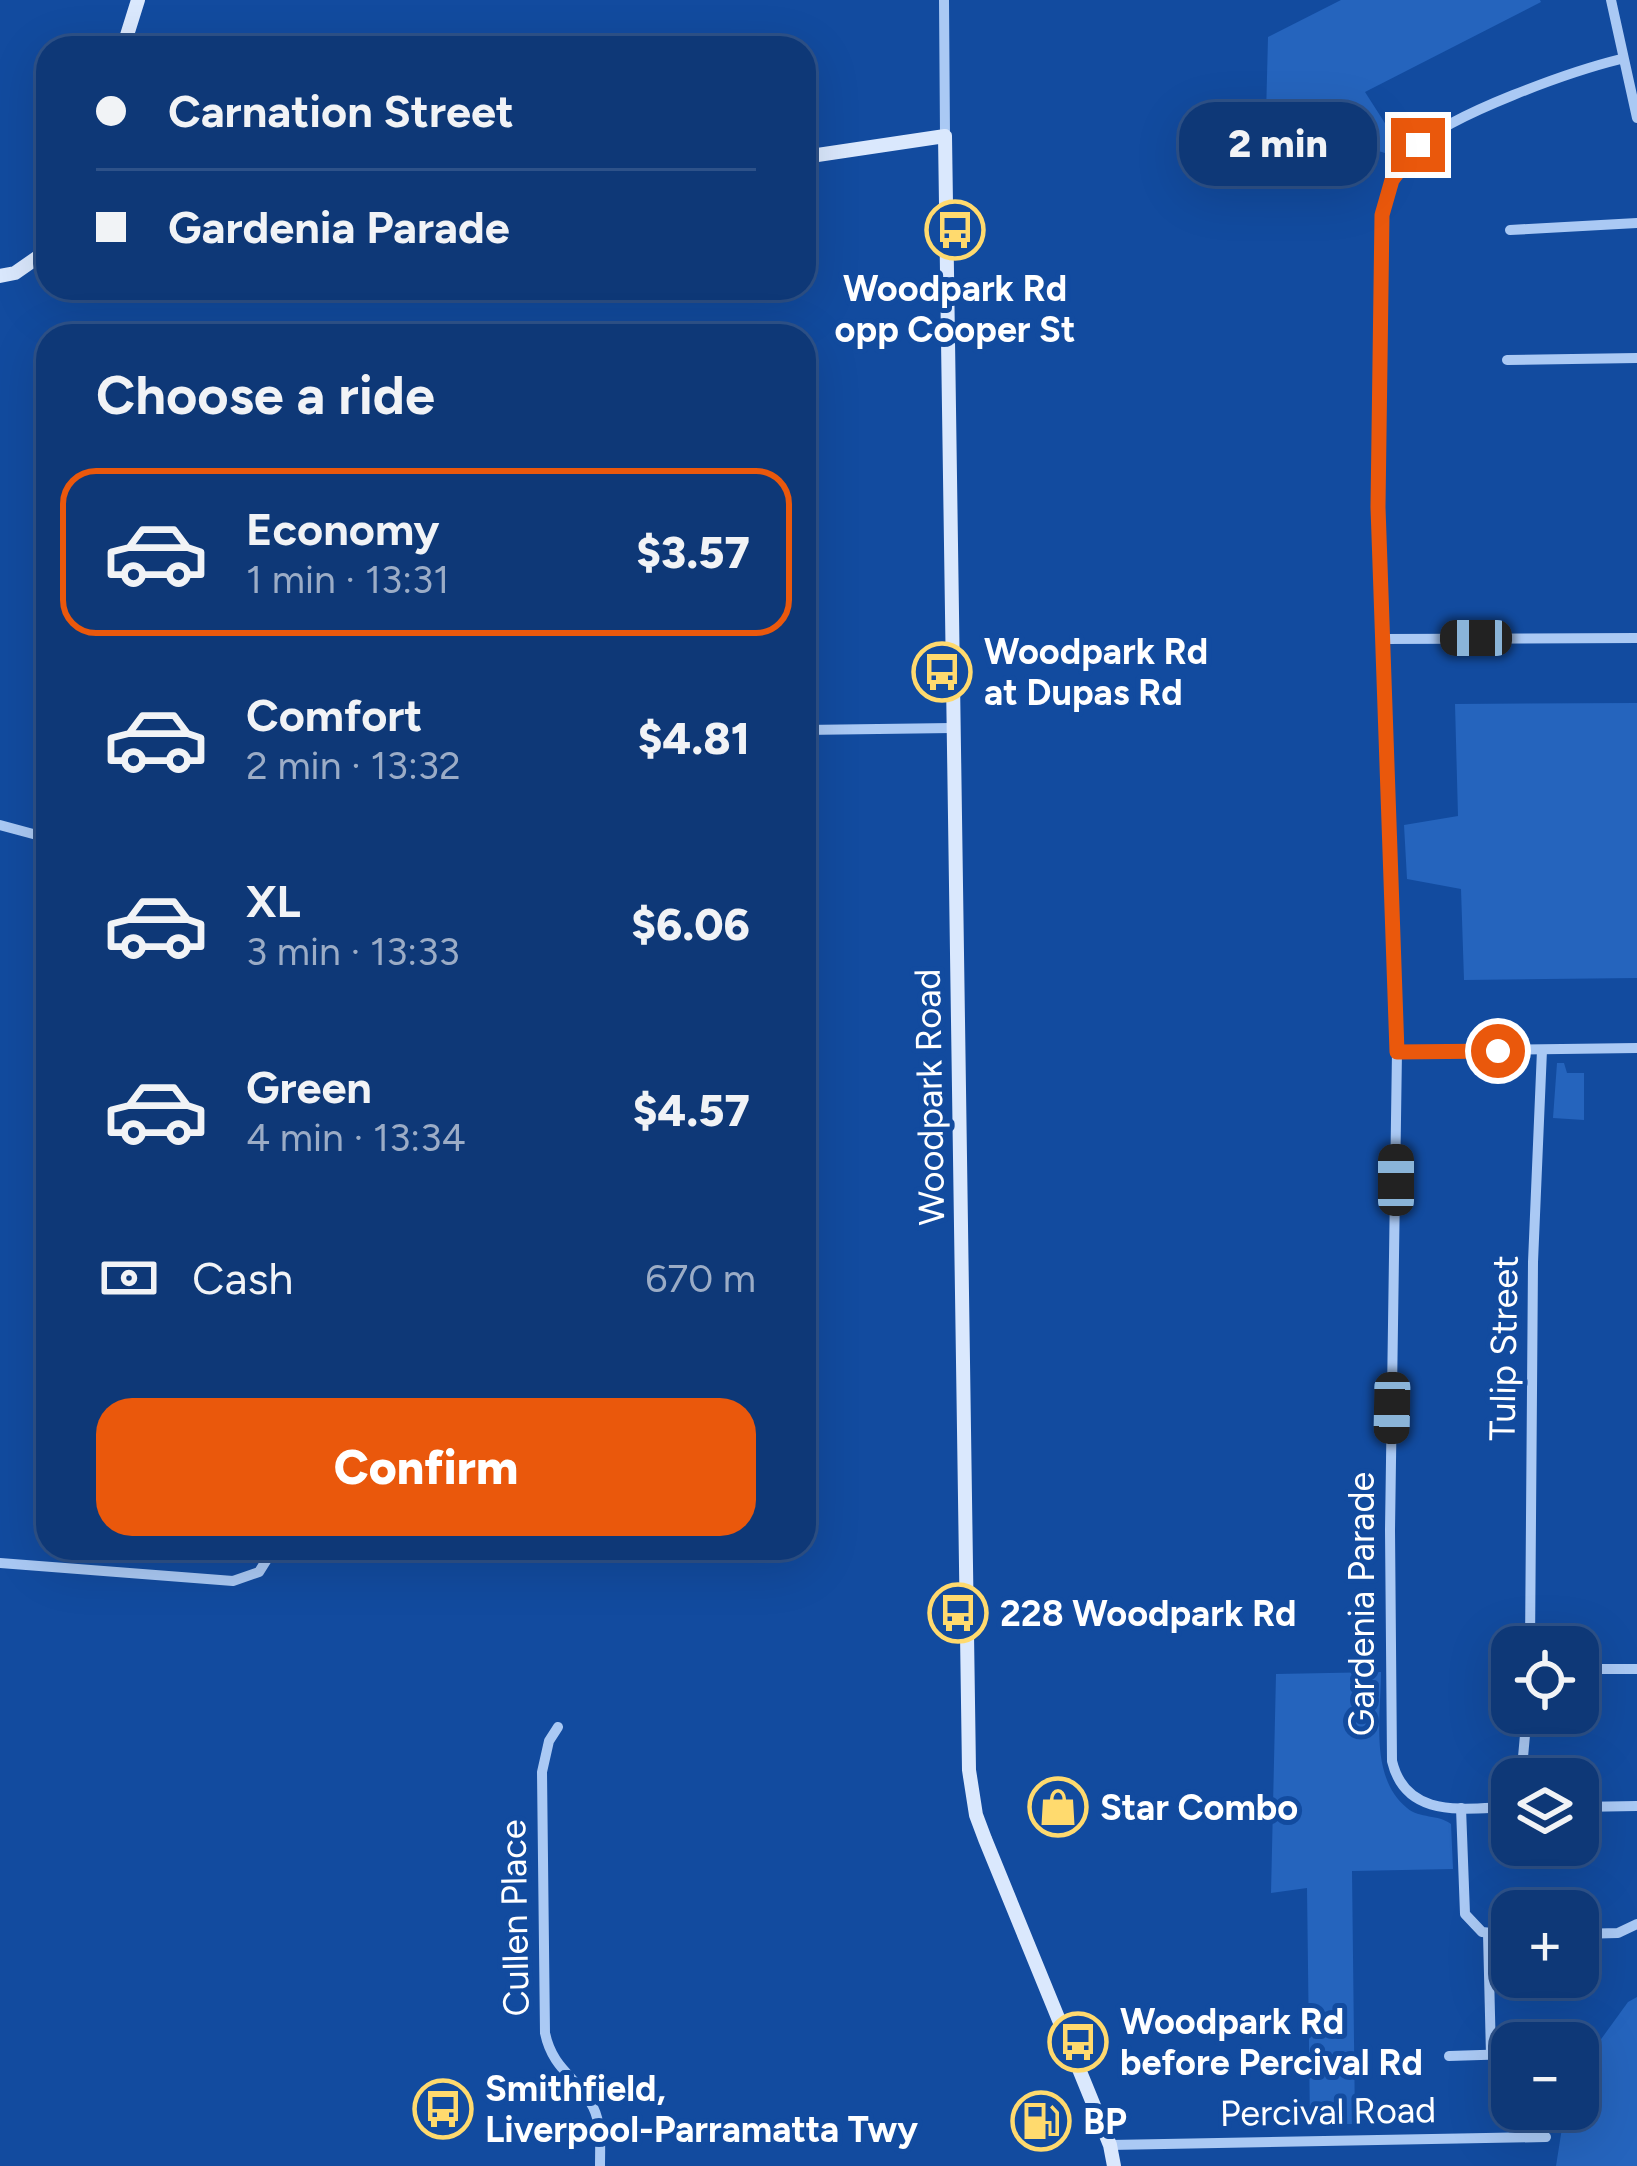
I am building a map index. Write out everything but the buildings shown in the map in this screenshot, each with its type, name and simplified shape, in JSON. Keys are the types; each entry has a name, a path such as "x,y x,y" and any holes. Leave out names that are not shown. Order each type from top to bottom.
{"street":[{"path":"127,36 138,0"},
{"name":"Woodpark Road","path":"944,0 972,1794 985,1839 1110,2145 1114,2166"},
{"path":"1610,0 1637,118"},
{"name":"Gardenia Parade","path":"1491,1807 1434,1807 1409,1795 1392,1761 1390,1530 1397,1052 1378,490 1382,215 1392,180 1418,145 1438,131 1564,75 1622,59"},
{"path":"816,155 945,136"},
{"path":"1510,230 1637,224"},
{"path":"0,276 15,273 36,258"},
{"path":"1508,360 1637,358"},
{"path":"1384,638 1637,638"},
{"path":"816,730 952,728"},
{"path":"0,825 36,835"},
{"path":"1397,1052 1637,1048"},
{"name":"Tulip Street","path":"1530,1626 1533,1262 1542,1050"},
{"path":"0,1563 232,1581 263,1571 268,1560"},
{"path":"1599,1670 1637,1669"},
{"name":"Cullen Place","path":"558,1727 549,1741 542,1772 545,2033 556,2065 596,2112 600,2166"},
{"path":"1599,1807 1637,1806"},
{"path":"1461,1808 1464,1909 1471,1924 1491,1934"},
{"path":"1599,1933 1618,1933 1637,1924"},
{"path":"1449,2056 1491,2055 1488,1934"},
{"name":"Percival Road","path":"1110,2145 1546,2137"}],"shaded area":[{"path":"1341,0 1541,2 1365,92 1397,142 1388,154 1266,116 1268,37"},
{"path":"1637,703 1637,978 1464,980 1461,889 1407,879 1404,825 1458,816 1455,704"},
{"path":"1557,1063 1564,1063 1567,1073 1584,1073 1584,1120 1553,1118"},
{"path":"1381,1672 1380,1745 1387,1780 1407,1808 1451,1824 1453,1869 1352,1871 1355,2124 1310,2124 1307,1888 1271,1893 1276,1674"},
{"path":"1637,1997 1637,2166 1556,2166 1562,2130 1599,2130 1599,2042 1628,2002"}],"place":[{"name":"Woodpark Rd opp Cooper St","path":"955,230"},
{"name":"Woodpark Rd at Dupas Rd","path":"942,672"},
{"name":"228 Woodpark Rd","path":"958,1613"},
{"name":"Star Combo","path":"1058,1807"},
{"name":"Woodpark Rd before Percival Rd","path":"1078,2042"},
{"name":"Smithfield, Liverpool-Parramatta Twy","path":"443,2109"},
{"name":"BP","path":"1041,2121"}],"route":[{"path":"1418,145 1392,180 1382,215 1378,507 1397,1052 1498,1051"}]}
